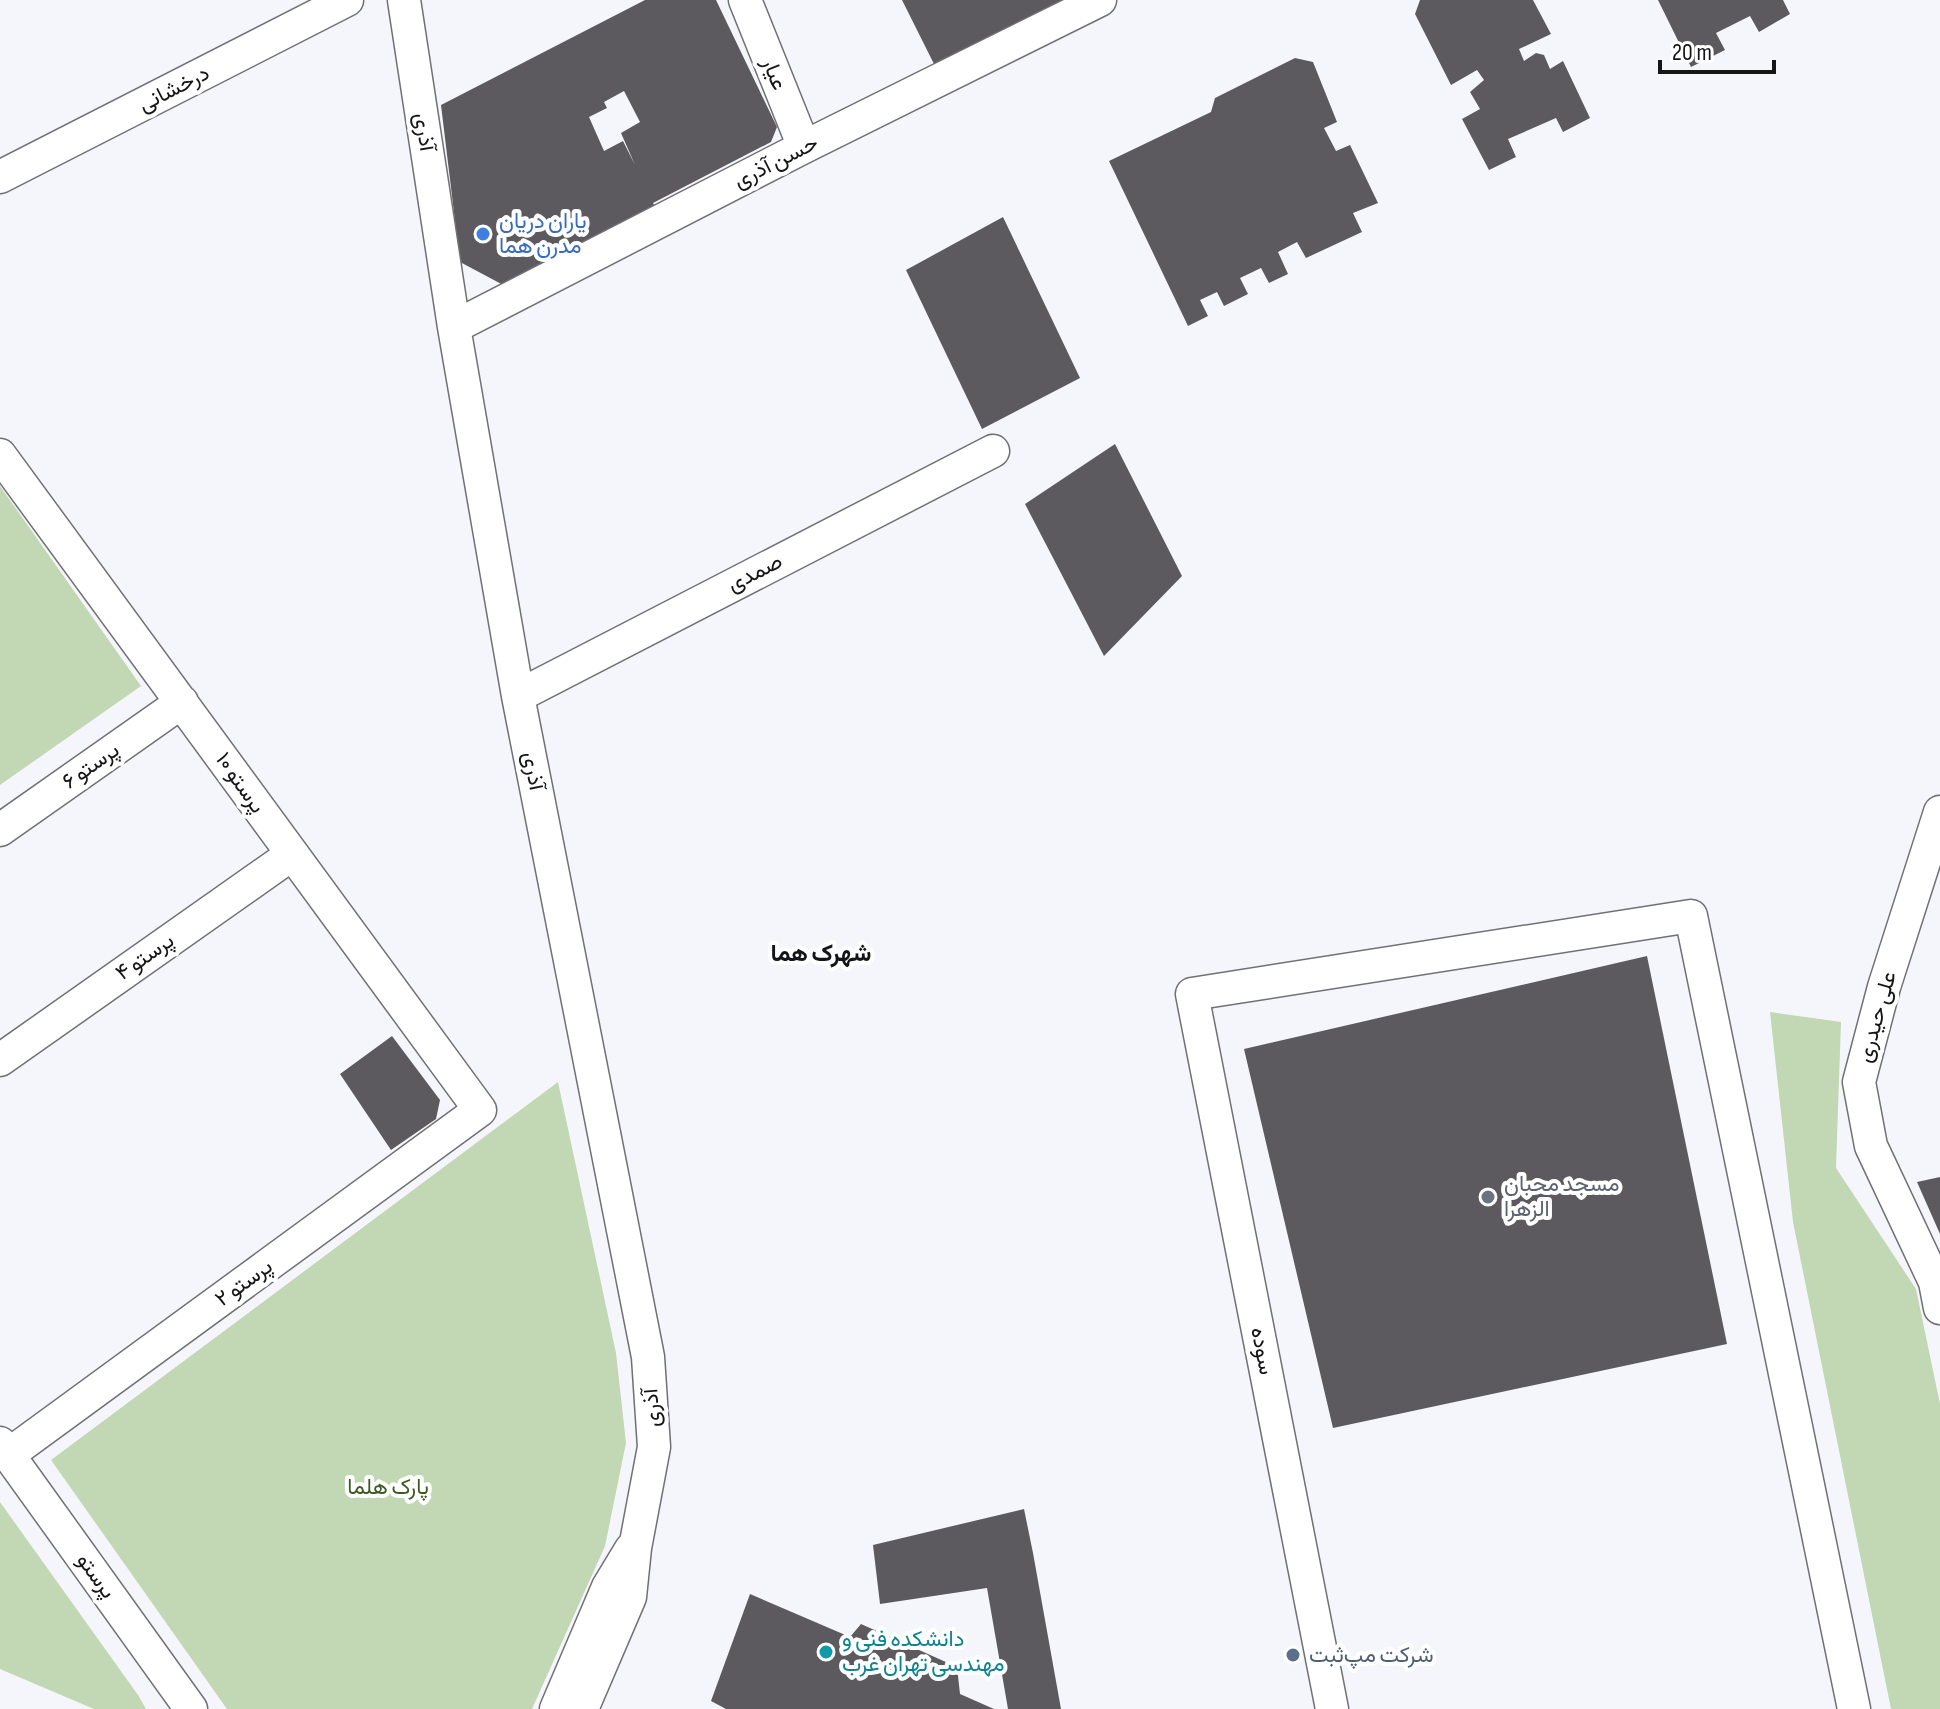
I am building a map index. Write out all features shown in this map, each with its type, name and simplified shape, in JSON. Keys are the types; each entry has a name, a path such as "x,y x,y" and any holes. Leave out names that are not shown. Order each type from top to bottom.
{"street":[{"name":"درخشانی","path":"0,177 347,0"},
{"name":"آذری","path":"404,0 454,327 518,696 648,1357 654,1447 630,1597 582,1709"},
{"name":"عیار","path":"745,0 804,147"},
{"name":"حسن آذری","path":"454,327 804,147 1100,0"},
{"name":"صمدی","path":"518,696 993,451"},
{"name":"پرستو ۱۰","path":"0,455 480,1110"},
{"name":"پرستو ۶","path":"0,830 182,702"},
{"name":"علی حیدری","path":"1940,812 1884,987 1859,1082 1871,1146 1935,1282 1940,1308"},
{"name":"پرستو ۴","path":"0,1060 291,855"},
{"name":"سوده","path":"1332,1709 1192,994 1691,916 1854,1709"},
{"name":"پرستو ۲","path":"4,1449 480,1110"},
{"name":"پرستو","path":"4,1449 191,1709"},
{"name":"آذری","path":"556,1709 608,1587 637,1540"}],"green space":[{"path":"0,486 141,686 0,785"},
{"path":"1770,1012 1841,1022 1836,1168 1916,1289 1940,1404 1940,1709 1891,1709 1793,1222"},
{"name":"پارک هلما","path":"558,1082 616,1353 626,1443 605,1546 532,1709 227,1709 51,1460"},
{"path":"0,1502 146,1709 94,1709 0,1669"}],"building":[{"path":"645,0 716,0 777,127 771,142 653,203 657,210 507,287 460,262 441,105","holes":["624,91 640,122 621,133 635,165 623,141 604,151 589,117 607,108 604,102"]},
{"path":"902,0 1072,0 936,68"},
{"path":"1420,0 1533,0 1551,34 1519,49 1524,61 1536,53 1544,55 1550,69 1563,61 1590,118 1563,132 1556,118 1508,139 1516,157 1489,170 1462,119 1480,109 1470,92 1484,80 1477,70 1451,85 1415,14"},
{"path":"1658,0 1783,0 1790,14 1759,32 1750,16 1716,33 1725,50 1691,67"},
{"path":"1295,58 1313,62 1337,122 1324,128 1336,151 1350,145 1378,203 1353,213 1362,232 1306,258 1297,242 1278,252 1288,274 1269,283 1261,268 1240,278 1248,294 1224,306 1217,292 1200,300 1208,316 1188,326 1109,161 1211,112 1215,98"},
{"path":"1003,217 1080,378 982,429 906,270"},
{"path":"1115,444 1182,576 1104,656 1025,504"},
{"name":"مسجد محبان الزهرا","path":"1647,956 1727,1344 1333,1428 1244,1049"},
{"path":"392,1036 440,1100 436,1119 391,1150 340,1074"},
{"path":"1940,1177 1940,1234 1917,1182"},
{"path":"1024,1509 1061,1709 1008,1709 987,1588 880,1604 873,1545"},
{"name":"دانشکده فنی و مهندسی تهران غرب","path":"750,1594 850,1637 861,1624 957,1667 960,1694 994,1709 726,1709 711,1701"}],"place":[{"name":"یاران دریان مدرن هما","path":"483,234"},
{"name":"مسجد محبان الزهرا","path":"1488,1197"},
{"name":"دانشکده فنی و مهندسی تهران غرب","path":"826,1652"},
{"name":"شرکت مپ‌ثبت","path":"1293,1655"}],"district":[{"name":"شهرک هما","path":"821,953"}]}
